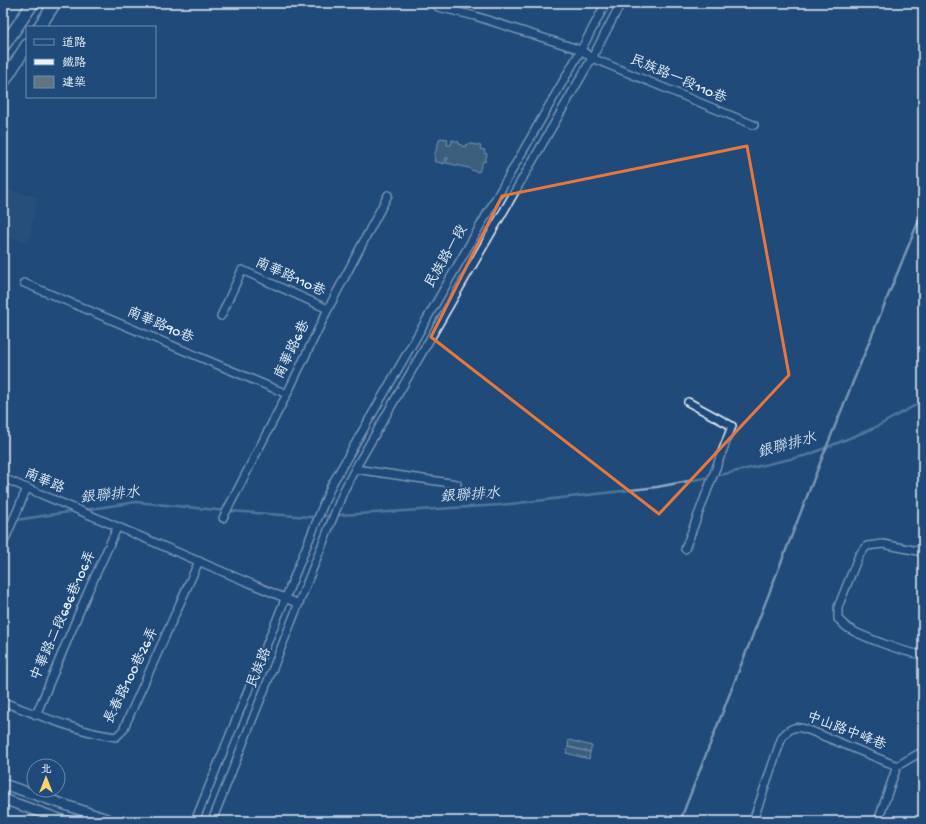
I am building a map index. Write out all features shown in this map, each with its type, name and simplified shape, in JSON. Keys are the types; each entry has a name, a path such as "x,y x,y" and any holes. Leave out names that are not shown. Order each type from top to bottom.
{"main road":[{"path":"3,47 33,3"},
{"path":"40,26 55,3"},
{"path":"3,83 26,47"}],"street":[{"name":"民族路一段","path":"317,520 331,486 581,50 606,3"},
{"name":"民族路一段","path":"333,518 344,490 355,469 592,58 621,3"},
{"name":"民族路一段110巷","path":"438,7 476,16 581,50 592,58 754,125"},
{"name":"南華路6巷","path":"225,513 287,394 328,309 388,195"},
{"name":"南華路110巷","path":"221,316 242,270 328,309"},
{"name":"南華路90巷","path":"24,283 287,394"},
{"path":"387,388 398,395"},
{"path":"685,549 732,426 688,402"},
{"path":"355,469 457,484"},
{"name":"南華路","path":"3,478 84,512 117,528 299,604"},
{"path":"3,544 27,488"},
{"name":"民族路","path":"212,821 333,518"},
{"name":"民族路","path":"195,821 317,520"},
{"name":"中華路二段686巷106弄","path":"36,715 86,596 117,528"},
{"path":"923,552 883,544 867,546 858,555 838,607 838,619 849,629 905,652 920,655 923,654"},
{"name":"長春路100巷26弄","path":"3,702 36,715 104,735 116,736 123,730 199,561"},
{"name":"中山路中峰巷","path":"752,821 782,737 788,730 793,728 800,727 811,731 897,766"},
{"path":"878,821 897,766 923,751"},
{"path":"3,784 113,821"},
{"path":"3,799 66,821"}],"highlighted area":[{"path":"747,146 789,375 659,514 431,337 502,196"}],"shaded area":[{"path":"3,189 38,197 28,242 3,236"}],"building":[{"path":"440,138 448,139 447,145 451,145 452,140 459,142 459,144 465,147 466,144 481,146 480,149 485,150 484,153 487,154 485,162 483,161 479,172 469,168 446,163 448,158 446,158 444,164 434,161"},
{"path":"569,740 592,746 590,752 568,747"},
{"path":"568,747 590,752 589,759 566,753"}],"waterway":[{"name":"銀聯排水","path":"84,510 136,502 309,517 500,505 657,487 720,475 808,455 874,428 923,401"},
{"name":"銀聯排水","path":"3,522 75,511"}],"railway":[{"path":"680,821 822,458 923,210"}]}
